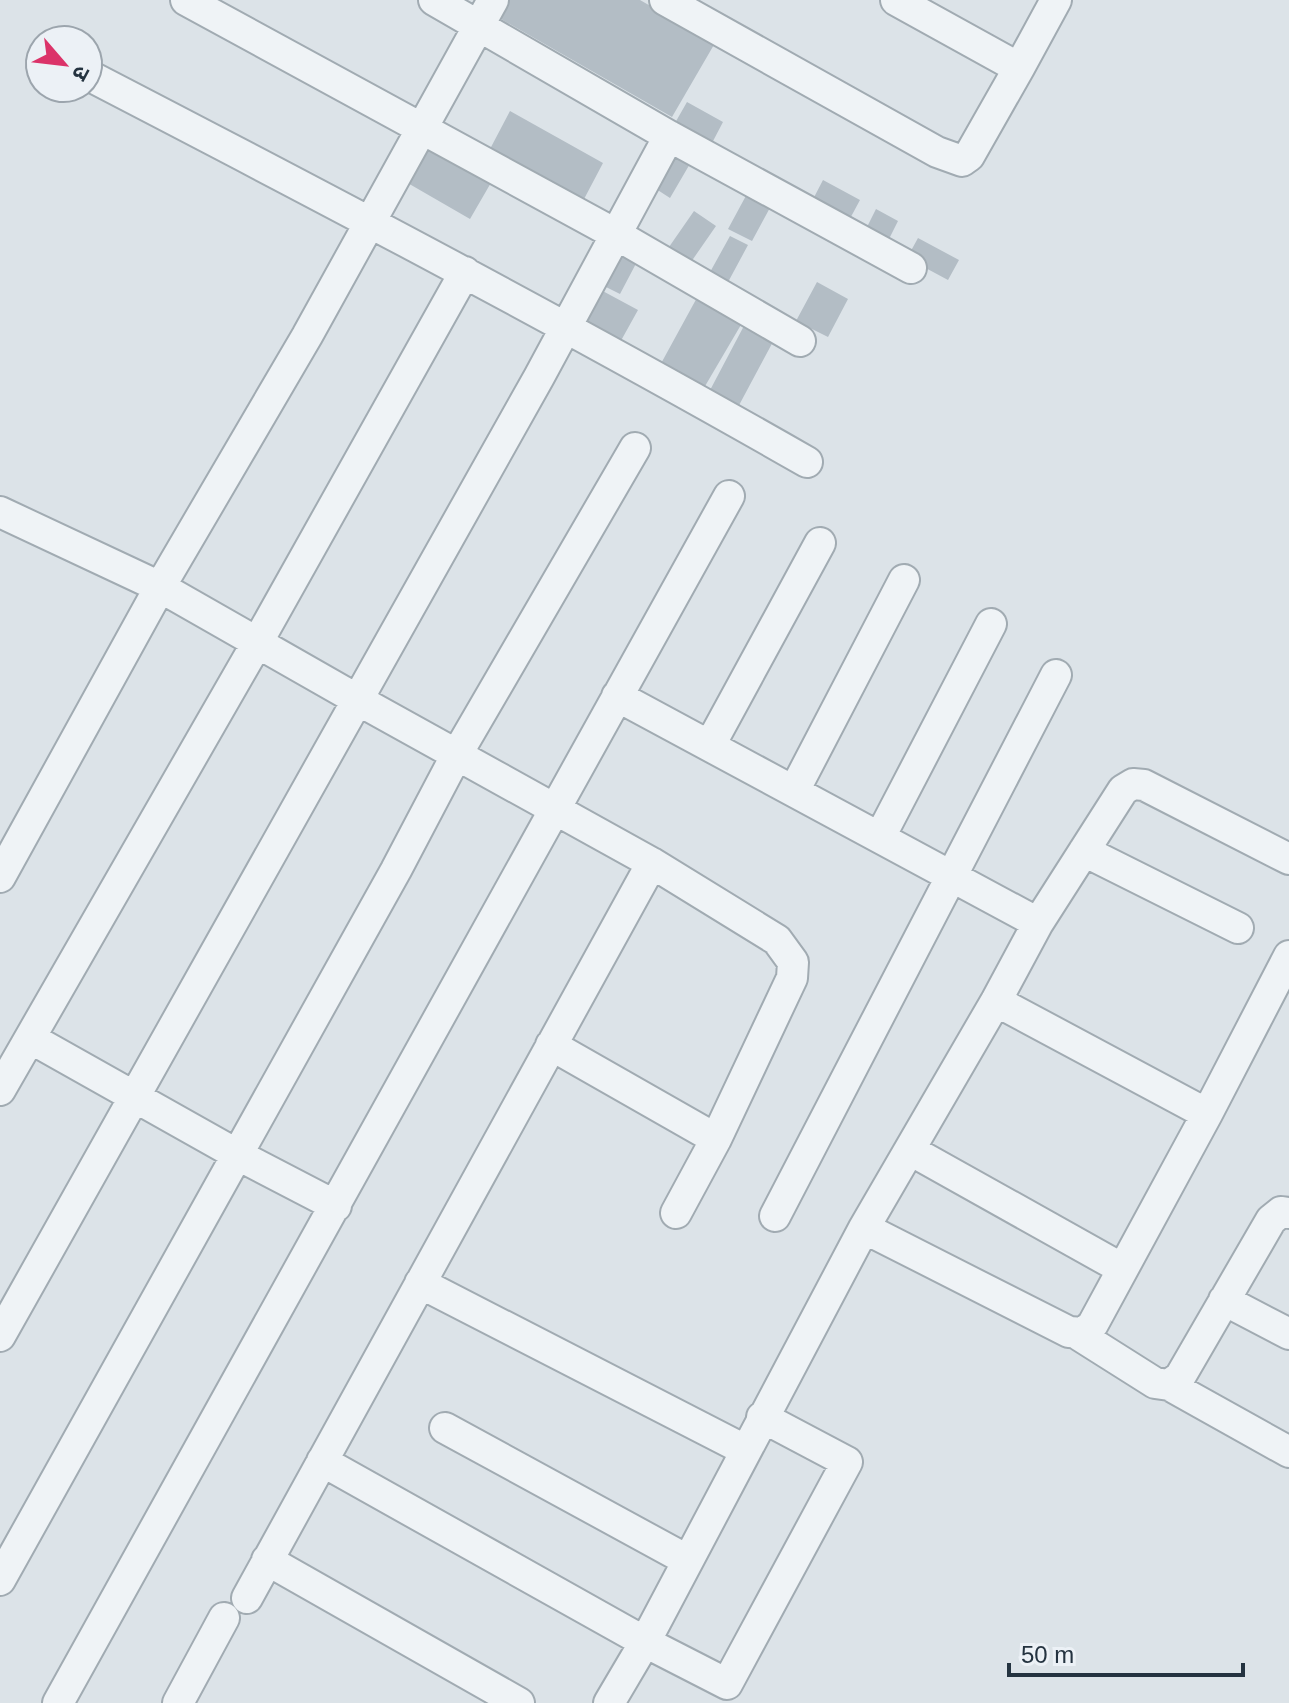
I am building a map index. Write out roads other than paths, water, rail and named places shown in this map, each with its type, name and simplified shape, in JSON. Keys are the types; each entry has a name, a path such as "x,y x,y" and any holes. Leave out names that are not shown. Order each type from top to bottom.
{"street":[{"path":"186,0 617,235 800,341"},
{"path":"434,0 486,13 669,136 911,268"},
{"path":"665,0 954,160 962,161 969,156 1056,0"},
{"path":"896,0 1019,68"},
{"path":"0,877 160,587 307,336 486,13"},
{"path":"104,83 465,272 807,462"},
{"path":"0,1336 531,390 669,136"},
{"path":"0,1090 257,643 465,272"},
{"path":"0,1580 388,884 457,754 635,448"},
{"path":"58,1703 729,496"},
{"path":"0,512 160,587 652,863 777,940 793,962 792,978 716,1139 676,1213"},
{"path":"710,745 820,543"},
{"path":"794,791 904,580"},
{"path":"880,837 991,624"},
{"path":"775,1216 1056,675"},
{"path":"617,696 1038,923"},
{"path":"609,1703 645,1642 864,1228 1038,923 1123,790 1133,784 1144,785 1289,859"},
{"path":"1084,851 1238,928"},
{"path":"247,1598 652,863"},
{"path":"1079,1335 1093,1324 1289,956"},
{"path":"996,1001 1207,1114"},
{"path":"30,1038 238,1155 336,1206"},
{"path":"551,1045 716,1139"},
{"path":"910,1150 1121,1268"},
{"path":"1169,1385 1180,1377 1271,1220 1281,1212 1289,1213"},
{"path":"864,1228 1079,1335 1155,1383 1169,1385 1289,1452"},
{"path":"420,1283 745,1450"},
{"path":"1224,1300 1289,1334"},
{"path":"322,1461 645,1642 727,1684 847,1462 762,1417"},
{"path":"445,1428 687,1560"},
{"path":"267,1560 519,1703"},
{"path":"178,1703 224,1618"}]}
